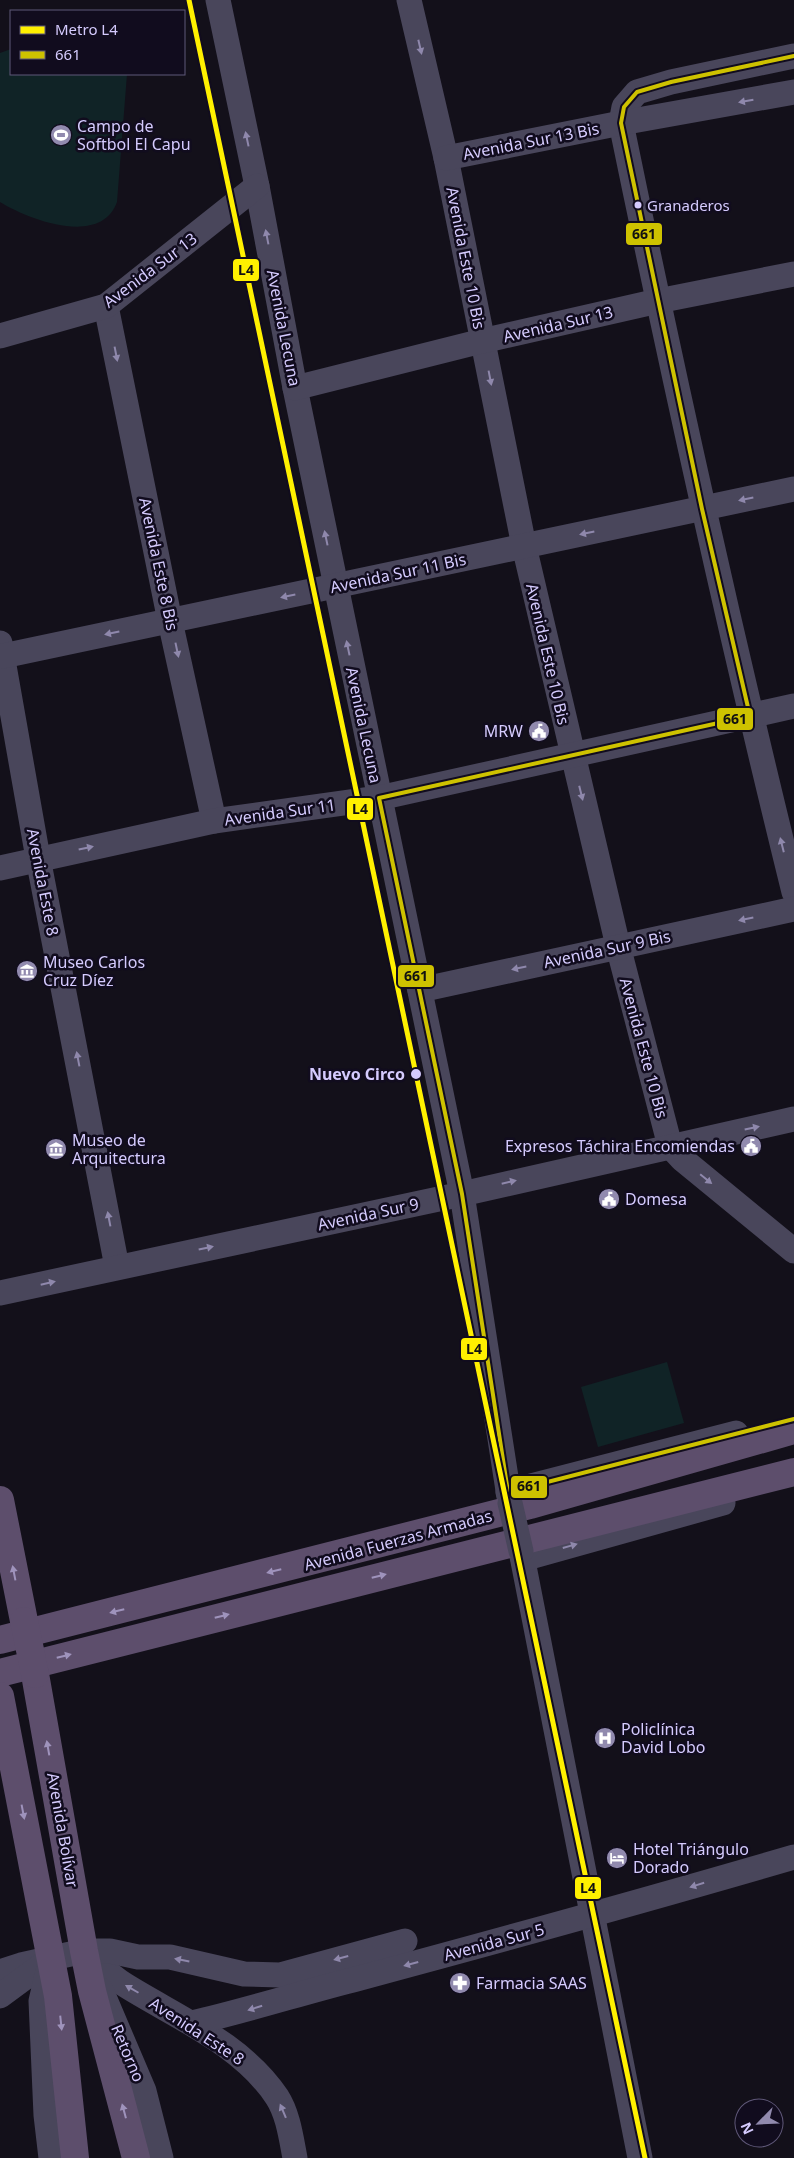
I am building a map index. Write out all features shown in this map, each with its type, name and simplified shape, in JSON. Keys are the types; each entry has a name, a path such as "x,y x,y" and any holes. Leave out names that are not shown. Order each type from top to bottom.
{"main road":[{"name":"Avenida Fuerzas Armadas","path":"0,1640 530,1506 794,1430"},
{"name":"Avenida Fuerzas Armadas","path":"0,1673 794,1472"},
{"name":"Avenida Bolívar","path":"0,1500 35,1674 92,1991 136,2158"},
{"path":"0,1696 58,1996 75,2158"}],"street":[{"name":"Avenida Lecuna","path":"218,0 257,186 295,388 462,1194 509,1498 594,1915 640,2158"},
{"name":"Avenida Este 10 Bis","path":"409,0 446,158 524,546 618,946 670,1146"},
{"path":"794,56 671,82 637,92 624,107 620,123 702,509 750,716 794,892"},
{"name":"Avenida Sur 13 Bis","path":"446,158 620,123 794,92"},
{"name":"Avenida Sur 13","path":"0,336 106,306 257,186"},
{"name":"Avenida Sur 13","path":"295,388 482,341 658,301 794,274"},
{"name":"Avenida Este 8 Bis","path":"106,306 170,621 214,821"},
{"name":"Avenida Sur 11 Bis","path":"1,650 170,621 794,489"},
{"name":"Avenida Este 8","path":"1,650 38,858 117,1267"},
{"name":"Avenida Sur 11","path":"0,868 38,858 214,821 379,798 794,706"},
{"name":"Avenida Sur 9 Bis","path":"420,990 794,909"},
{"name":"Avenida Sur 9","path":"0,1293 462,1194 794,1119"},
{"path":"670,1146 682,1159 794,1251"},
{"path":"509,1498 794,1419"},
{"path":"522,1555 794,1484"},
{"name":"Avenida Sur 5","path":"192,2023 252,2009 321,1988 594,1915 794,1857"},
{"path":"0,1972 84,1951 110,1951 138,1958 170,1957 244,1974 280,1975 405,1941"},
{"name":"Avenida Este 8","path":"84,1951 123,1984 192,2023 246,2061 277,2098 288,2124 294,2158"},
{"name":"Retorno","path":"84,1951 144,2091 161,2158"},
{"path":"0,1996 51,1958"},
{"path":"51,1958 41,2001 46,2115 51,2158"}],"green space":[{"name":"Campo de Softbol El Capu","path":"10,49 10,75 127,75 117,202 109,216 96,224 81,227 63,226 28,216 0,202 0,53"},
{"path":"667,1362 684,1423 598,1447 581,1387"}],"metro line":[{"name":"L4","path":"189,0 645,2158"}],"transit line":[{"name":"661","path":"794,56 671,82 637,92 624,107 621,123 702,509 750,716 379,798 462,1194 508,1492 794,1419"}],"place":[{"name":"Campo de Softbol El Capu","path":"61,135"},
{"name":"Granaderos","path":"638,205"},
{"name":"MRW","path":"539,731"},
{"name":"Museo Carlos Cruz Díez","path":"27,971"},
{"name":"Nuevo Circo","path":"416,1074"},
{"name":"Expresos Táchira Encomiendas","path":"751,1146"},
{"name":"Museo de Arquitectura","path":"56,1149"},
{"name":"Domesa","path":"609,1199"},
{"name":"Policlínica David Lobo","path":"605,1738"},
{"name":"Hotel Triángulo Dorado","path":"617,1858"},
{"name":"Farmacia SAAS","path":"460,1983"}]}
